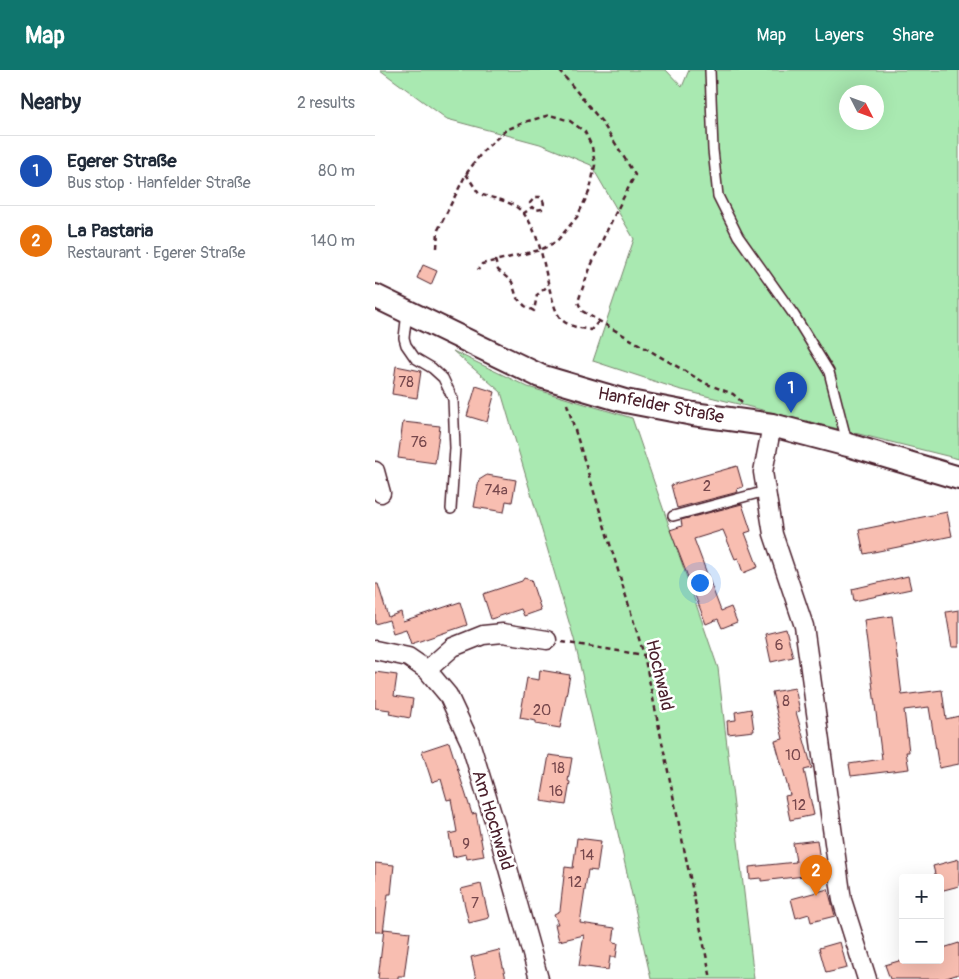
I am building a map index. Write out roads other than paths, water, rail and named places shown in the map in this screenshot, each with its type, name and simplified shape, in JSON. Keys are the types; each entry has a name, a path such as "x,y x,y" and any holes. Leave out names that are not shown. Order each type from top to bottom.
{"street":[{"name":"Hanfelder Straße","path":"375,296 540,376 625,401 693,414 772,425 959,478"},
{"path":"772,425 763,472 773,534 803,626 842,900 867,979"},
{"path":"375,471 381,493"},
{"path":"427,670 453,647 483,635 503,633 547,640"},
{"name":"Am Hochwald","path":"375,650 408,657 427,670 448,694 470,742 539,979"}],"lane":[{"path":"710,70 713,150 719,196 738,236 829,372 848,445"},
{"path":"407,312 404,338 406,346 415,358 432,368 443,378 453,399 455,448 451,509"},
{"path":"673,516 767,491"}],"place":[{"name":"Egerer Straße","path":"791,413"},
{"name":"La Pastaria","path":"816,896"}]}
